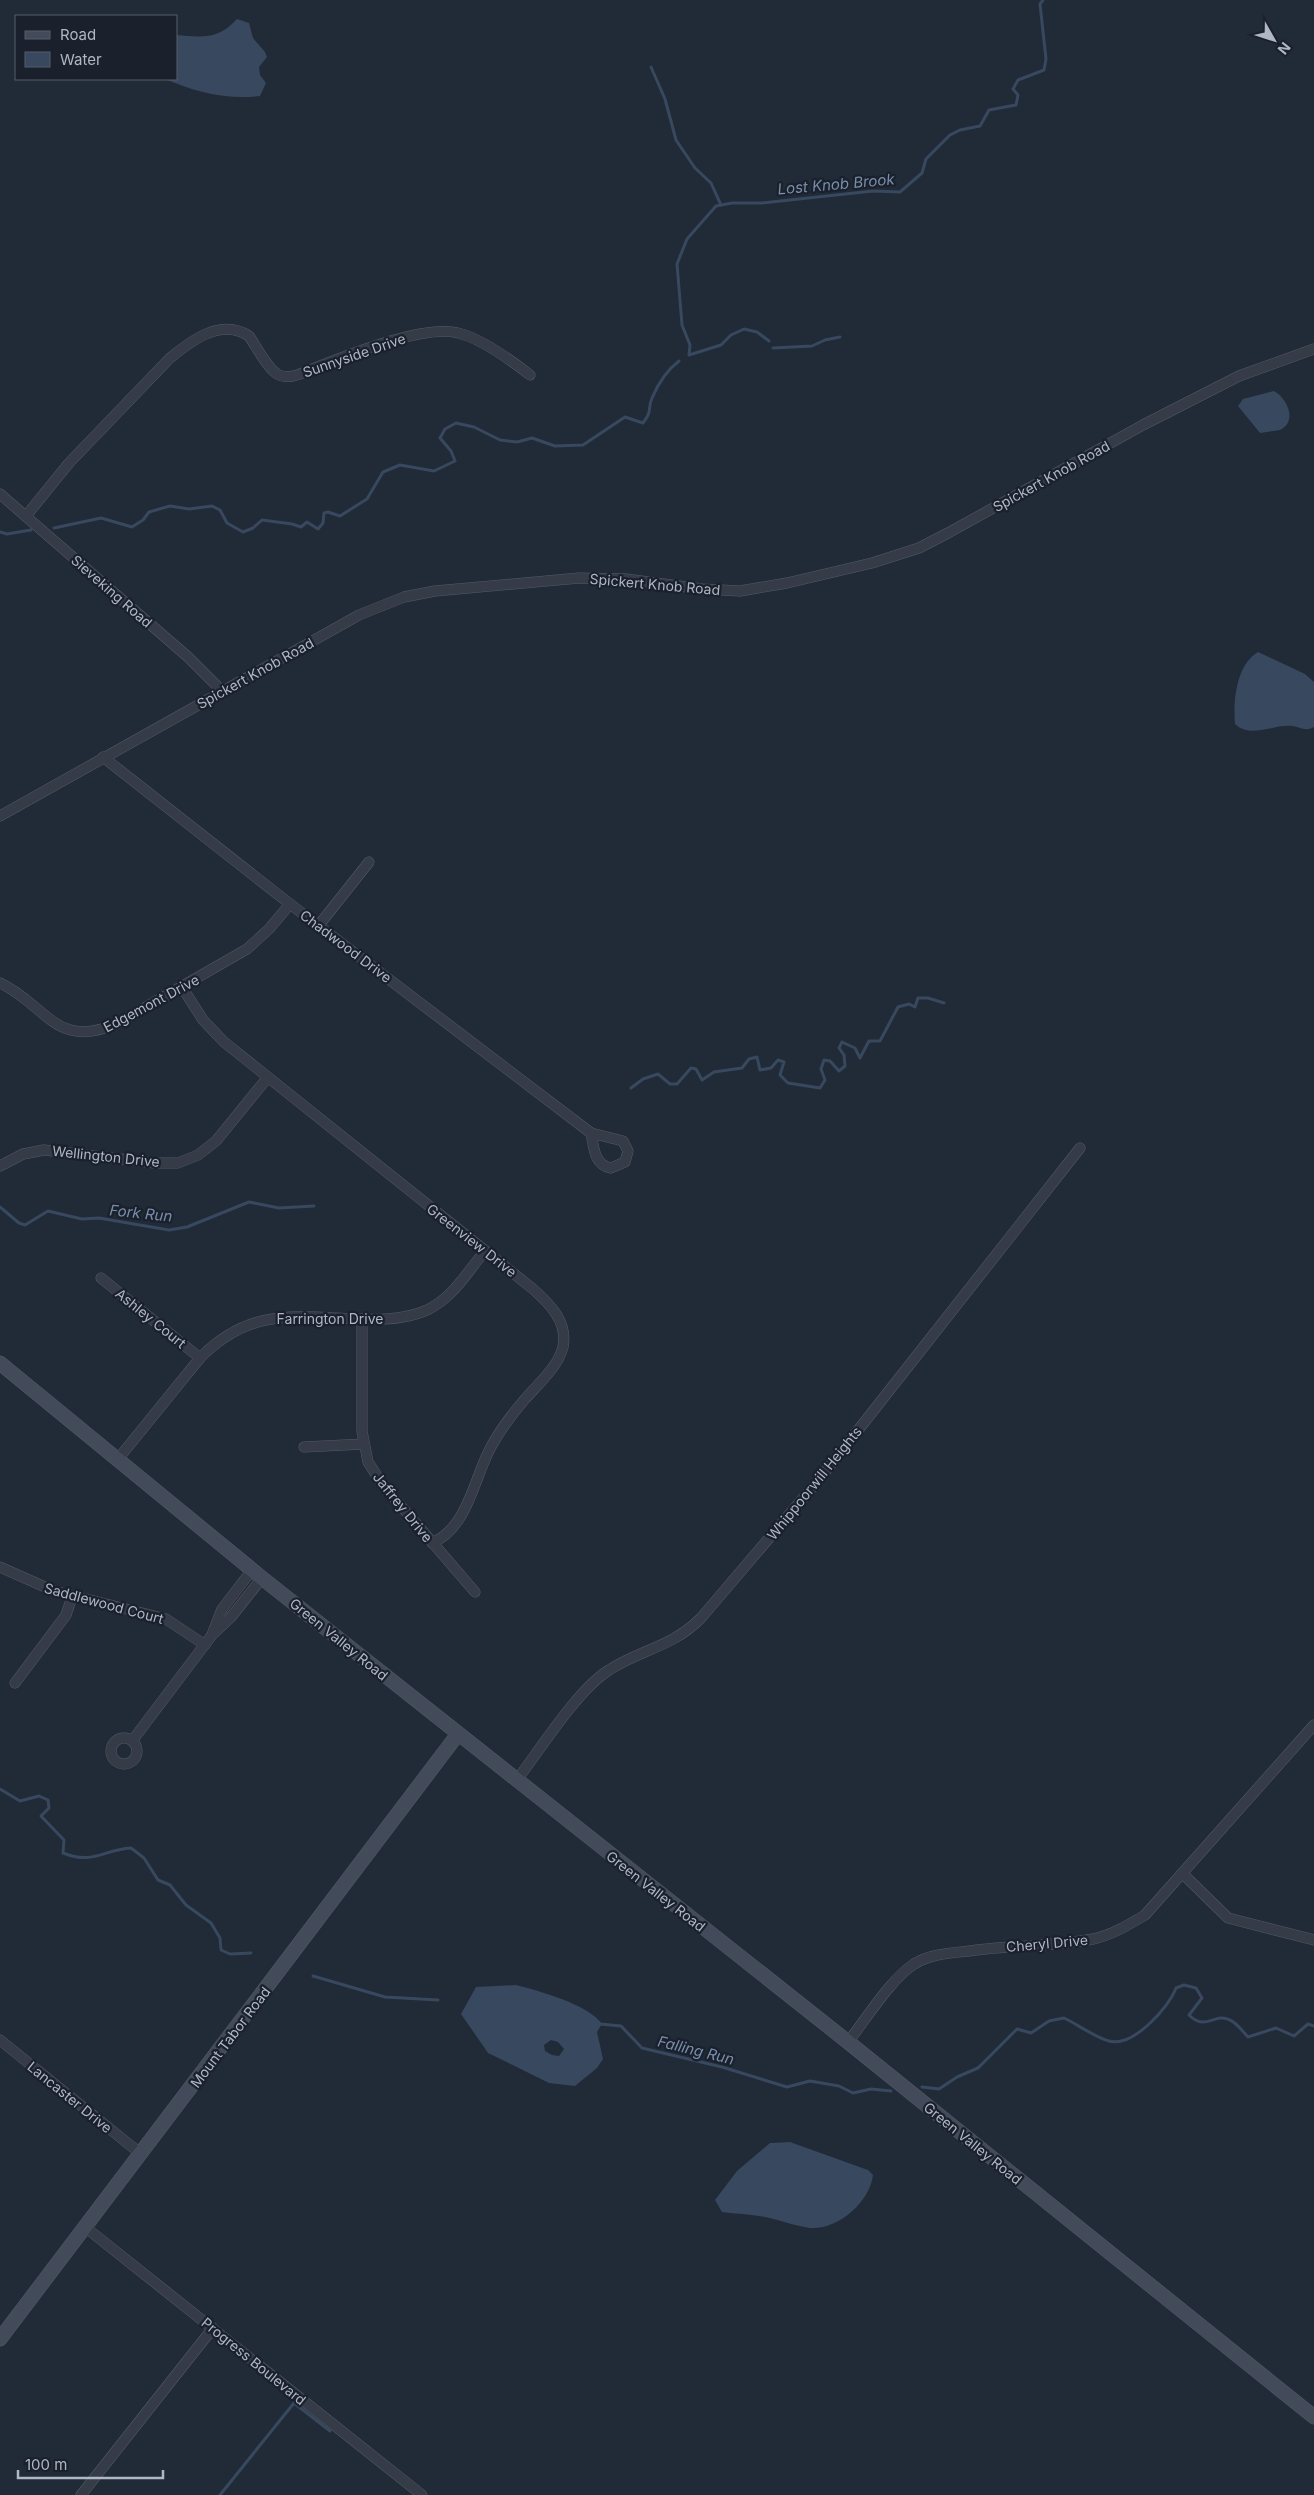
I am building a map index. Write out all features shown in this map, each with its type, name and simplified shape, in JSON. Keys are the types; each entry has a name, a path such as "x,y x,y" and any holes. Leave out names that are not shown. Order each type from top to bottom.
{"street":[{"name":"Sunnyside Drive","path":"26,516 69,463 170,358 188,343 208,333 227,329 243,332 249,336 274,373 287,377 413,334 446,330 468,336 530,375"},
{"name":"Spickert Knob Road","path":"0,816 359,615 389,602 435,591 579,578 626,579 702,589 740,591 787,583 895,556 919,548 948,533 1144,425 1239,376 1314,349"},
{"name":"Sieveking Road","path":"0,494 188,657 222,691"},
{"name":"Chadwood Drive","path":"103,757 290,904 591,1134"},
{"path":"319,925 369,862"},
{"name":"Edgemont Drive","path":"0,983 10,988 58,1025 77,1032 86,1032 118,1023 255,943 290,904"},
{"name":"Greenview Drive","path":"182,987 209,1027 551,1306 562,1325 563,1346 554,1365 495,1440 459,1518 444,1536 432,1543"},
{"name":"Wellington Drive","path":"0,1166 23,1154 44,1150 154,1163 178,1163 198,1155 216,1141 268,1077"},
{"name":"Whippoorwill Heights","path":"516,1781 596,1679 621,1663 678,1638 701,1618 822,1476 1080,1148"},
{"name":"Farrington Drive","path":"118,1460 200,1358 225,1336 239,1328 262,1320 291,1316 362,1319 397,1318 428,1310 450,1294 485,1251"},
{"name":"Ashley Court","path":"102,1278 200,1358"},
{"name":"Jaffrey Drive","path":"362,1319 364,1444 368,1462 382,1484 475,1592"},
{"name":"Green Valley Road","path":"0,1362 257,1574 848,2042 1314,2417"},
{"path":"304,1447 364,1444"},
{"name":"Saddlewood Court","path":"0,1567 37,1585 72,1597 156,1615 173,1622 205,1645"},
{"path":"132,1741 212,1635 222,1609 257,1574"},
{"path":"14,1683 66,1615 72,1597"},
{"name":"Cheryl Drive","path":"848,2042 900,1976 915,1964 932,1956 1095,1939 1121,1929 1145,1915 1314,1725"},
{"name":"Mount Tabor Road","path":"0,2339 458,1734"},
{"path":"1182,1874 1228,1918 1314,1940"},
{"name":"Lancaster Drive","path":"0,2040 141,2154"},
{"name":"Progress Boulevard","path":"85,2227 422,2495"},
{"path":"81,2495 213,2328"}],"water":[{"path":"237,19 249,23 253,38 265,52 267,57 259,67 260,75 266,83 260,96 235,97 211,94 168,80 178,80 178,35 209,36 223,31"},
{"path":"1274,391 1283,399 1289,410 1288,421 1280,430 1260,433 1238,406 1243,399"},
{"path":"1258,652 1305,674 1314,682 1314,727 1305,729 1285,726 1255,731 1241,728 1235,724 1237,684 1245,666"},
{"path":"516,1985 562,1999 586,2010 602,2024 597,2032 603,2059 597,2068 575,2086 549,2083 488,2053 461,2014 476,1987","holes":["551,2040 558,2042 564,2049 559,2056 545,2051 544,2045"]},
{"path":"790,2142 868,2170 873,2175 871,2185 859,2204 851,2212 831,2224 810,2228 760,2216 722,2212 715,2200 737,2171 770,2143"}],"waterway":[{"name":"Lost Knob Brook","path":"769,341 757,332 744,329 731,335 721,345 689,355 690,345 682,325 677,264 687,239 716,206 873,191 900,192 922,173 926,159 950,135 960,130 980,126 989,110 1016,105 1018,95 1013,89 1018,80 1044,70 1046,59 1040,4 1043,0"},
{"path":"651,67 665,99 676,140 695,168 711,183 721,205"},
{"path":"773,348 812,346 825,340 840,337"},
{"name":"Lost Knob Brook","path":"54,528 101,518 132,527 143,520 149,512 170,506 189,509 212,506 220,510 227,523 243,532 253,528 262,520 301,527 307,522 318,529 323,523 324,513 328,512 340,516 367,499 383,472 400,465 434,471 455,461 451,451 440,438 445,429 456,423 474,427 500,440 517,442 532,438 555,446 583,445 625,417 643,423 649,413 657,388 667,373 679,361"},
{"name":"Lost Knob Brook","path":"0,532 7,534 31,530"},
{"name":"Fork Run","path":"631,1088 643,1079 658,1074 670,1084 677,1084 691,1068 696,1069 702,1080 714,1072 742,1068 749,1059 757,1057 760,1070 771,1068 778,1060 784,1062 780,1075 788,1083 820,1088 825,1080 821,1069 824,1060 830,1061 839,1071 845,1066 844,1055 839,1048 842,1042 855,1048 860,1058 869,1041 880,1041 898,1007 909,1004 915,1007 918,998 928,998 944,1003"},
{"name":"Fork Run","path":"0,1207 19,1223 25,1225 48,1211 82,1219 99,1218 169,1230 187,1227 249,1202 279,1208 314,1206"},
{"name":"Falling Run","path":"0,1789 20,1801 39,1796 48,1800 49,1808 41,1816 64,1840 63,1853 83,1858 131,1848 144,1858 158,1880 170,1885 186,1905 211,1923 220,1938 221,1950 230,1954 251,1953"},
{"name":"Falling Run","path":"313,1976 385,1997 438,2000"},
{"name":"Falling Run","path":"922,2087 939,2089 957,2077 978,2068 1017,2029 1031,2033 1049,2021 1064,2018 1109,2041 1118,2042 1129,2038 1149,2024 1166,2005 1176,1988 1184,1985 1196,1988 1202,1998 1189,2015 1200,2022 1224,2018 1233,2021 1248,2037 1276,2028 1294,2036 1308,2024 1314,2026"},
{"name":"Falling Run","path":"600,2024 621,2026 642,2048 722,2067 787,2087 810,2081 839,2086 853,2093 871,2089 891,2091"},
{"path":"220,2495 294,2403 330,2431"}]}
